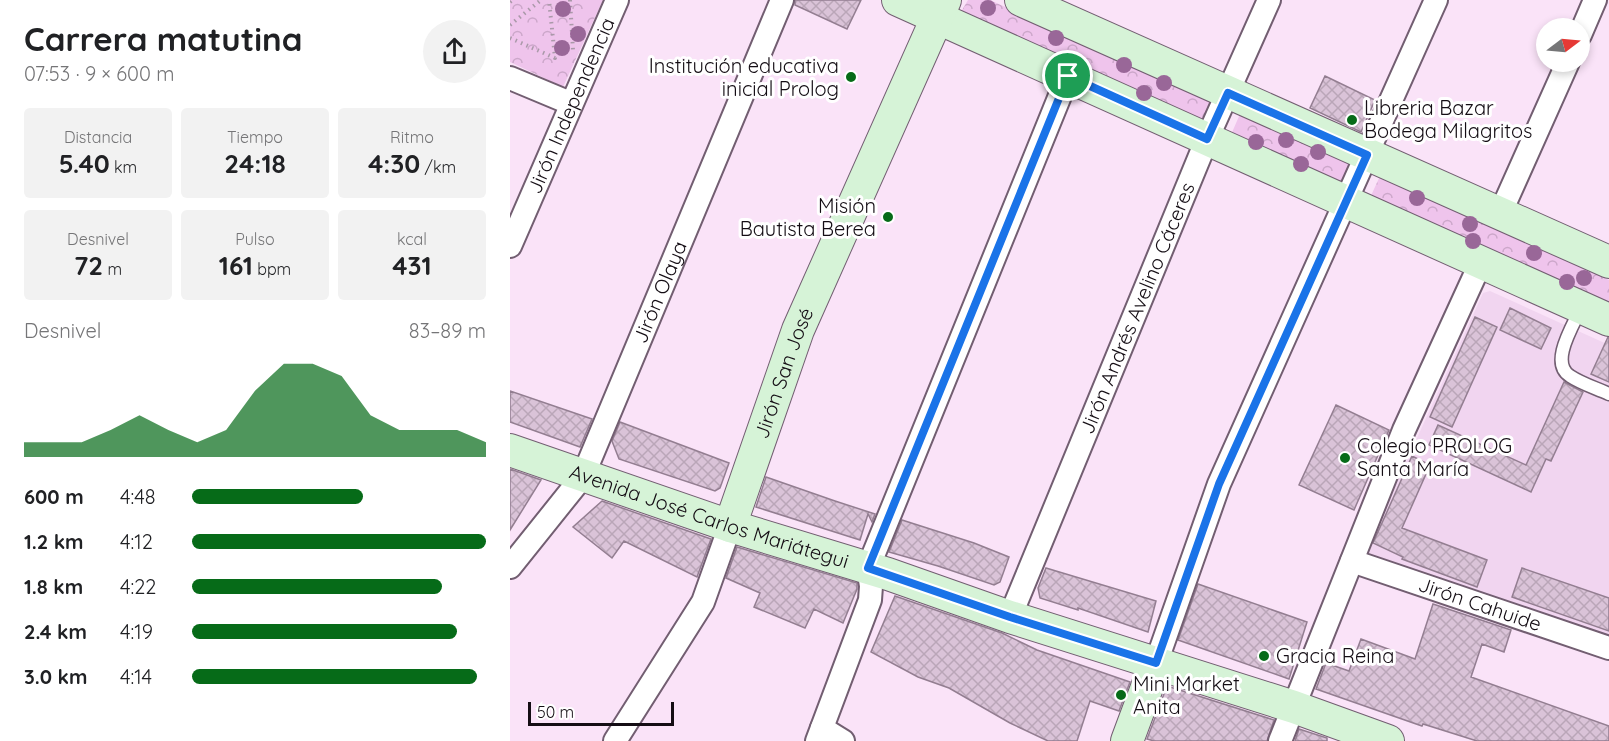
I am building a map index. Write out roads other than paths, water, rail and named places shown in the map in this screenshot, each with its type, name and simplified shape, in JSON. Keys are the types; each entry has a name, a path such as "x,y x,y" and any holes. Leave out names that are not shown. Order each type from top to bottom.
{"street":[{"name":"Jirón Independencia","path":"510,246 570,103 617,0"},
{"name":"Jirón Olaya","path":"510,567 583,476 782,0"},
{"path":"898,0 941,8 1068,76 1609,320"},
{"path":"1021,0 1609,262"},
{"name":"Jirón Andrés Avelino Cáceres","path":"1010,617 1207,139 1269,0"},
{"path":"1128,741 1219,484 1436,0"},
{"path":"1587,18 1595,0"},
{"name":"Jirón San José","path":"615,741 703,602 798,330 941,8"},
{"path":"1500,214 1564,72"},
{"path":"843,741 820,735 870,600 871,586 868,568 1068,76"},
{"path":"510,78 570,103"},
{"path":"1280,741 1404,430 1481,262"},
{"name":"Avenida José Carlos Mariátegui","path":"510,450 730,526 868,568 1010,617 1294,707 1388,741"},
{"name":"Jirón Cahuide","path":"1352,561 1609,648"}],"lane":[{"path":"1581,307 1560,358 1561,367 1569,376 1609,394"}],"place":[{"name":"Institución educativa inicial Prolog","path":"851,77"},
{"name":"Libreria Bazar Bodega Milagritos","path":"1352,120"},
{"name":"Misión Bautista Berea","path":"888,217"},
{"name":"Colegio PROLOG Santa María","path":"1345,458"},
{"name":"Gracia Reina","path":"1264,656"},
{"name":"Mini Market Anita","path":"1121,695"}]}
